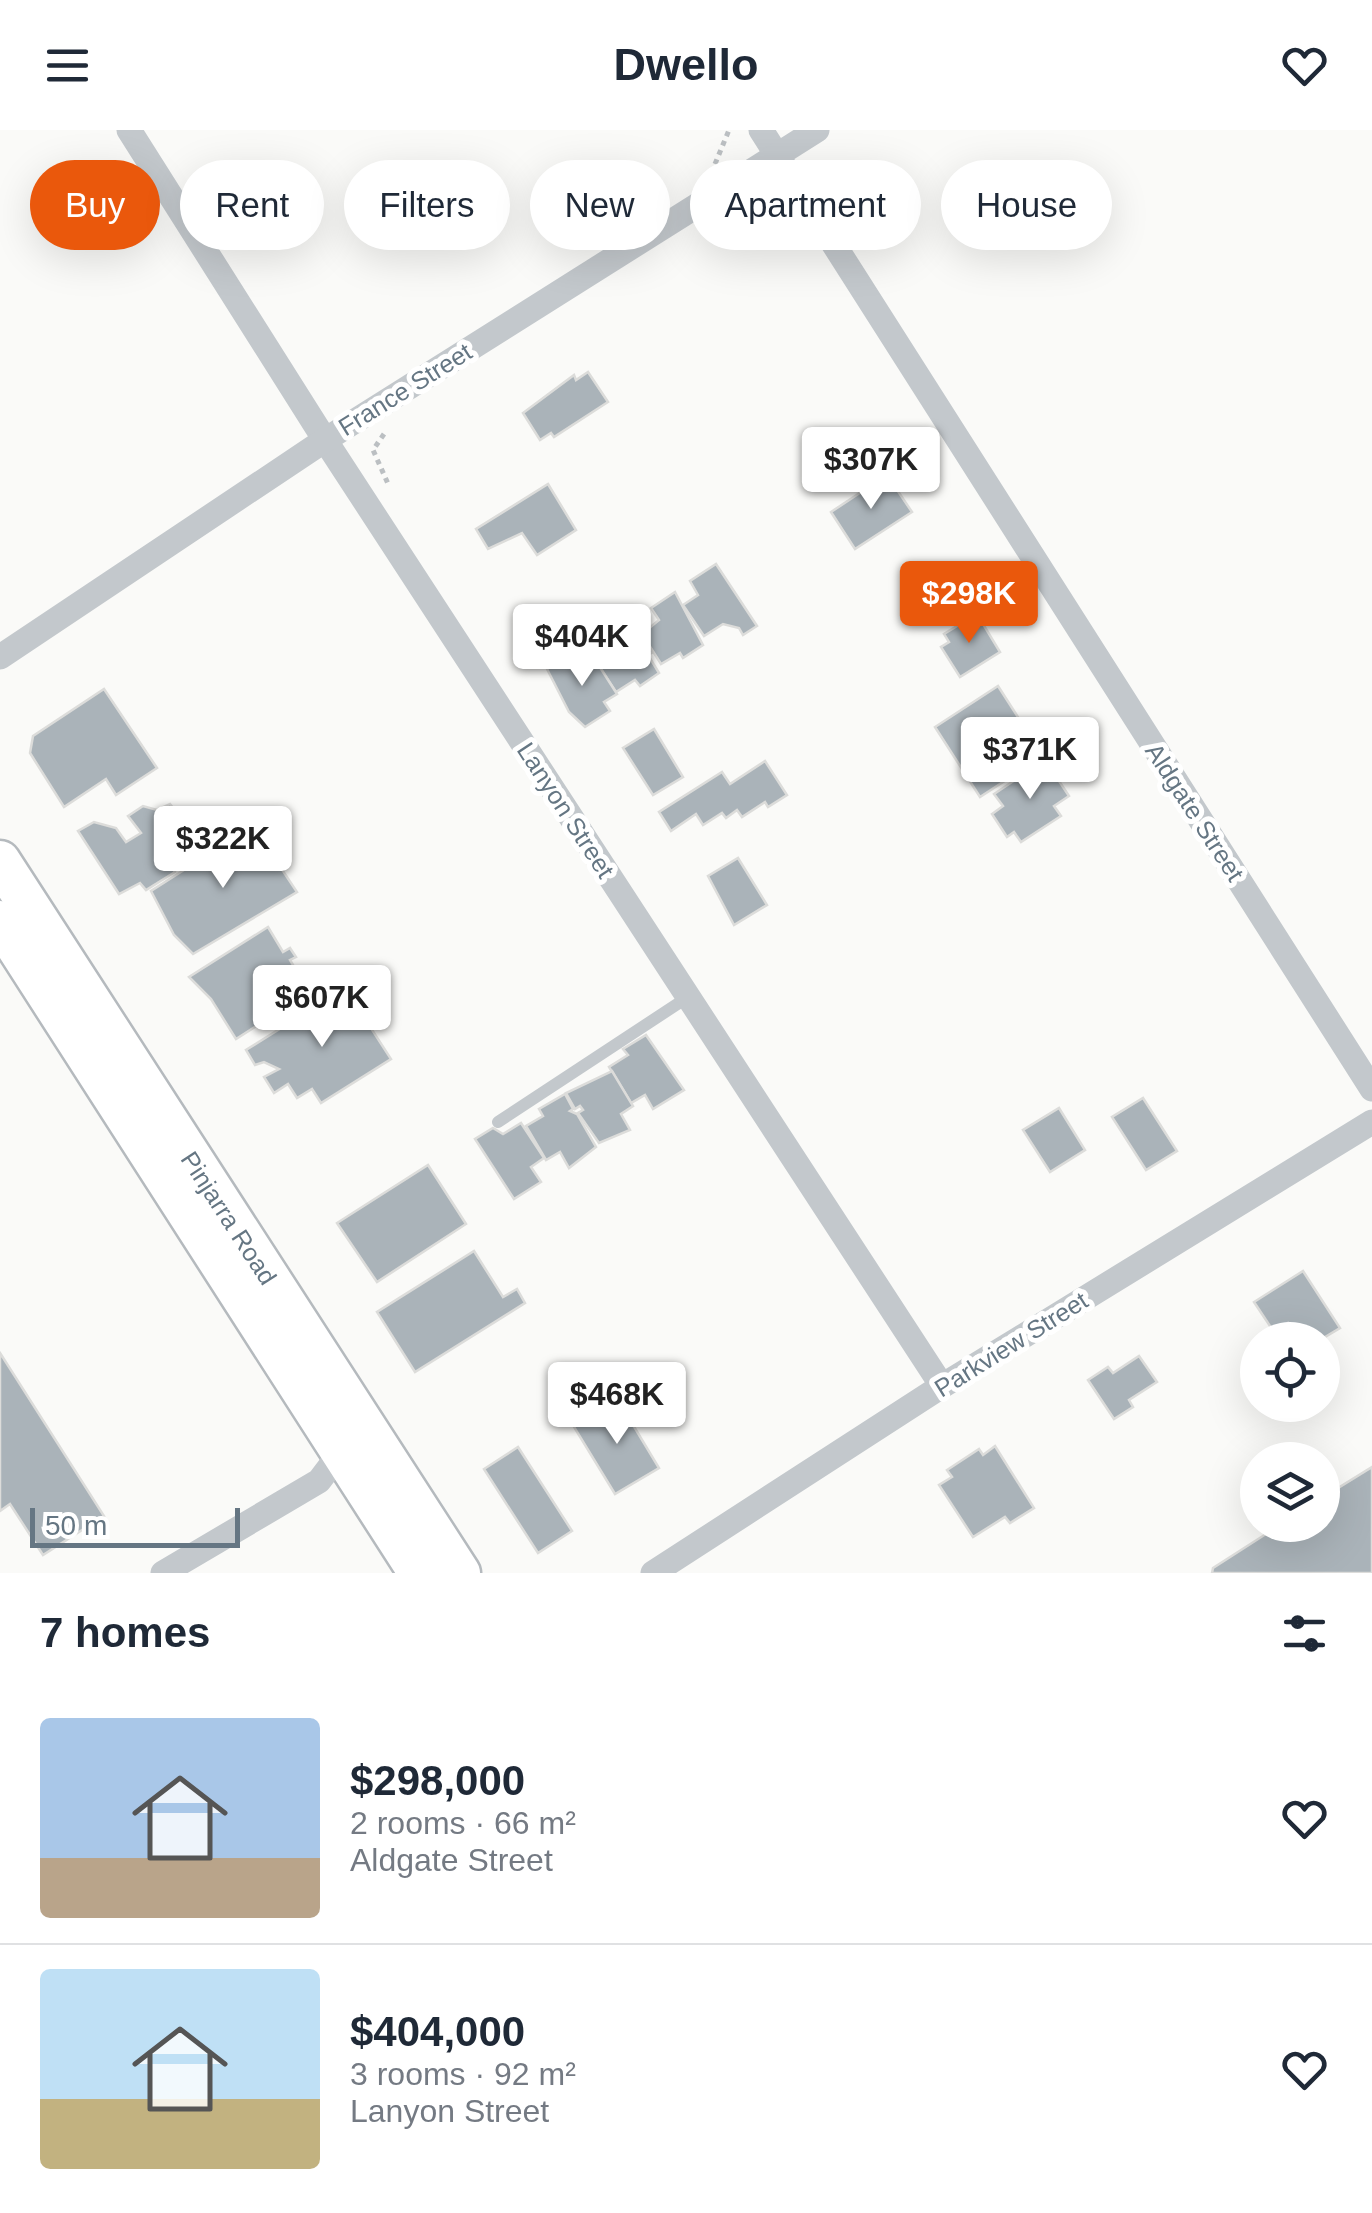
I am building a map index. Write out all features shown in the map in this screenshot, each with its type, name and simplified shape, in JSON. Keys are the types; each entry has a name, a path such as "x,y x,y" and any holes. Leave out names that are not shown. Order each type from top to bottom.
{"main road":[{"name":"Pinjarra Road","path":"0,861 355,1444 420,1573"},
{"name":"Pinjarra Road","path":"0,922 355,1444 460,1573"}],"street":[{"name":"Lanyon Street","path":"130,130 325,440 942,1386"},
{"name":"Aldgate Street","path":"761,130 1372,1089"},
{"name":"France Street","path":"0,657 390,398 817,130"},
{"name":"Parkview Street","path":"653,1573 942,1386 1372,1122"},
{"path":"164,1573 319,1481 355,1444"}],"lane":[{"path":"498,1122 688,997"}],"path":[{"path":"716,160 729,130"},
{"path":"390,398 405,424 385,434 374,450 390,486"}],"building":[{"path":"588,372 608,402 554,437 551,433 540,440 523,413 574,375 576,380"},
{"path":"887,475 912,512 855,549 831,512"},
{"path":"548,484 576,530 537,555 522,533 488,549 476,529"},
{"path":"716,564 757,626 743,635 739,628 723,624 704,636 683,605 698,595 690,581"},
{"path":"675,592 703,645 683,658 680,653 661,664 642,634 659,620 651,608"},
{"path":"977,614 1000,652 960,677 941,647 949,642 944,634"},
{"path":"633,621 653,652 648,655 659,673 640,686 635,680 616,692 597,663 615,648 607,635"},
{"path":"571,653 582,670 596,661 617,694 604,702 610,711 585,727 569,712 547,669"},
{"path":"998,686 1043,756 980,797 935,727"},
{"path":"104,689 157,768 116,795 106,779 64,807 30,753 33,736"},
{"path":"654,729 683,777 653,795 623,748"},
{"path":"1045,760 1069,796 1054,806 1061,816 1021,842 1014,832 1007,837 992,814 1003,806 994,794"},
{"path":"765,761 787,795 768,807 765,802 742,817 737,810 726,818 722,813 703,825 696,814 671,831 659,812 722,772 730,784"},
{"path":"170,804 177,813 184,809 209,844 184,858 163,832 157,835 173,859 168,862 175,872 146,890 140,883 119,894 78,831 94,822 116,828 126,842 141,833 128,816 143,806 157,810"},
{"path":"253,826 297,892 193,954 174,935 151,891"},
{"path":"738,858 767,905 734,925 708,876"},
{"path":"268,927 283,952 290,948 296,957 290,960 304,983 302,997 236,1039 211,999 189,977"},
{"path":"345,988 391,1059 321,1103 312,1089 297,1098 288,1084 274,1093 264,1077 279,1069 264,1062 255,1065 246,1050"},
{"path":"646,1035 684,1090 653,1109 645,1095 631,1103 609,1067 628,1055 623,1049"},
{"path":"612,1071 633,1106 621,1114 630,1130 599,1143 578,1113 583,1110 580,1106 575,1109 566,1093"},
{"path":"565,1094 573,1109 570,1111 577,1114 596,1147 569,1168 560,1152 546,1160 526,1126 543,1116 539,1109"},
{"path":"1143,1098 1177,1151 1146,1170 1112,1117"},
{"path":"1059,1108 1085,1150 1050,1172 1023,1130"},
{"path":"521,1123 544,1158 531,1167 541,1182 514,1199 475,1139 493,1128 503,1134"},
{"path":"428,1165 466,1224 377,1282 337,1223"},
{"path":"474,1251 503,1297 517,1289 525,1303 415,1372 377,1312"},
{"path":"1303,1271 1336,1322 1267,1322 1254,1302"},
{"path":"0,1353 104,1516 43,1555 10,1504 0,1511"},
{"path":"1139,1356 1157,1382 1129,1400 1133,1407 1114,1419 1088,1380 1108,1367 1113,1373"},
{"path":"618,1400 659,1468 615,1494 574,1427"},
{"path":"995,1446 1034,1508 1010,1523 1005,1517 973,1537 939,1485 952,1477 947,1470 979,1449 983,1455"},
{"path":"518,1447 572,1531 538,1553 484,1469"},
{"path":"1372,1467 1372,1573 1212,1573 1213,1568 1254,1542 1340,1542 1340,1487"}]}
